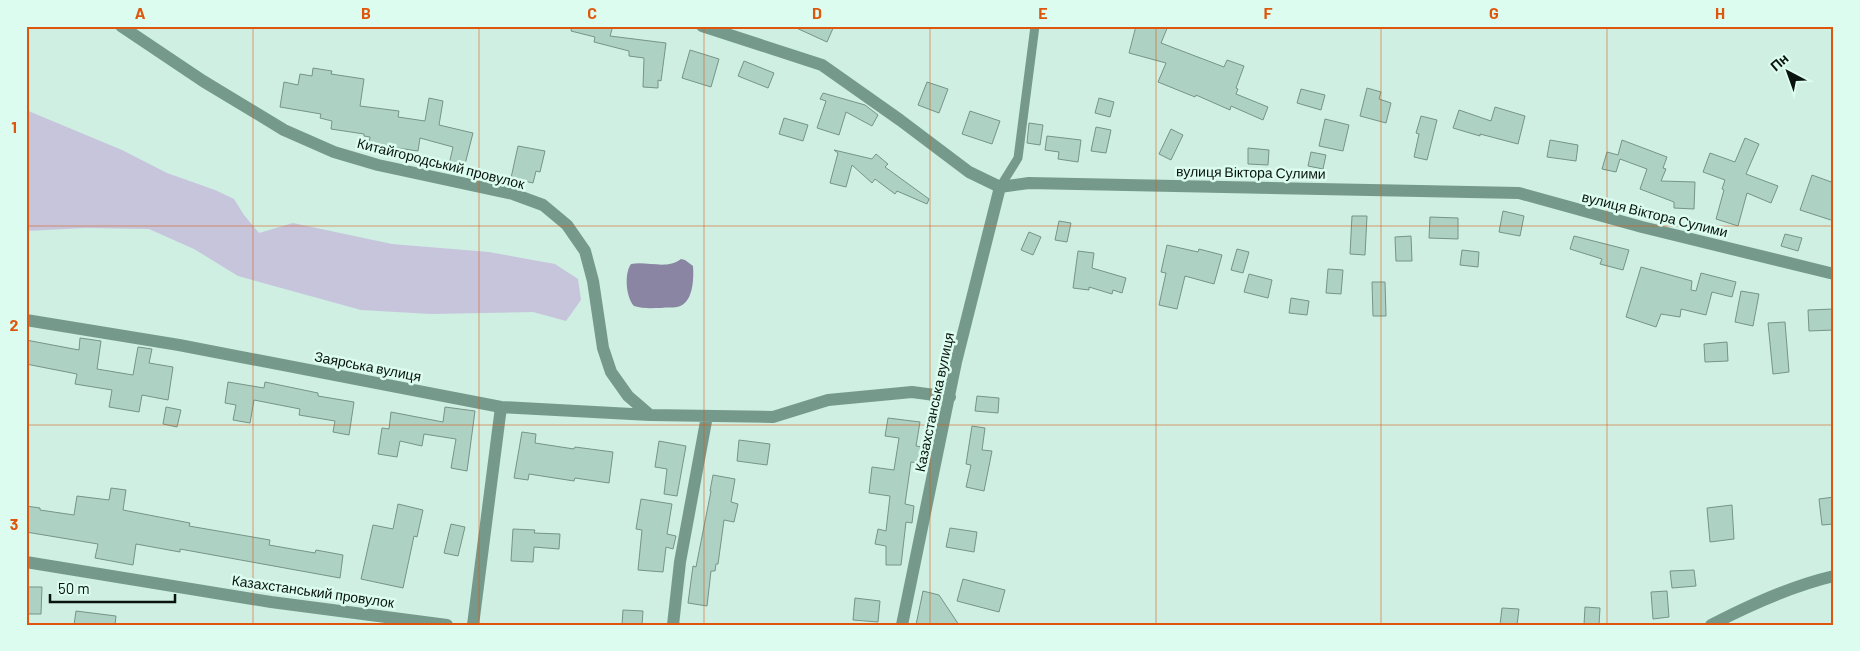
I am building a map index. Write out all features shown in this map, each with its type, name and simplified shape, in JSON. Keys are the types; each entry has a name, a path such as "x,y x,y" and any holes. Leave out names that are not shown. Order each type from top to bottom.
{"street":[{"name":"Китайгородський провулок","path":"122,26 203,81 276,125 334,152 378,165 514,194 543,205 568,225 585,251 593,281 602,348 611,372 628,396 650,415"},
{"path":"702,26 822,65 969,172 1000,187"},
{"name":"вулиця Віктора Сулими","path":"1000,187 1029,183 1518,193 1642,228 1834,274"},
{"name":"Казахстанська вулиця","path":"902,625 956,362 1000,187"},
{"name":"Заярська вулиця","path":"26,320 179,345 502,407 650,415 773,417 828,400 912,392 950,397"},
{"path":"474,625 502,407"},
{"path":"673,625 680,562 707,416"},
{"name":"Казахстанський провулок","path":"26,562 271,602 447,625"},
{"path":"1711,625 1804,583 1834,576"}],"lane":[{"path":"1000,187 1018,158 1035,26"}],"shaded area":[{"path":"26,110 122,150 167,173 215,190 234,199 259,233 293,223 392,244 489,252 555,264 578,279 581,300 566,321 533,312 431,314 361,310 238,276 194,249 149,229 85,228 26,231"},
{"path":"681,259 693,266 693,284 689,296 682,305 648,308 634,306 629,297 627,285 627,274 631,264 664,265"}],"building":[{"path":"572,26 613,26 610,36 666,43 661,81 658,80 658,88 643,87 644,58 629,56 629,51 594,42 595,37 571,31"},
{"path":"792,26 834,26 827,42"},
{"path":"1136,26 1168,26 1161,43 1224,67 1227,60 1244,66 1236,88 1238,89 1236,94 1268,107 1263,120 1231,106 1230,110 1196,95 1195,97 1158,82 1166,63 1129,53"},
{"path":"690,50 719,59 711,87 682,78"},
{"path":"744,61 774,73 768,88 738,76"},
{"path":"313,68 332,71 331,74 364,79 360,106 399,111 398,117 425,121 429,98 443,101 439,125 473,133 463,172 448,169 453,147 420,138 418,151 383,146 382,152 368,150 370,137 364,136 364,134 331,129 332,121 320,118 321,114 280,107 284,82 298,85 300,74 312,76"},
{"path":"927,82 948,89 939,113 918,105"},
{"path":"1367,88 1381,92 1379,99 1391,103 1386,123 1360,116"},
{"path":"1301,89 1325,95 1321,110 1297,103"},
{"path":"823,93 865,105 878,115 872,126 846,112 839,135 817,128 826,101 820,99"},
{"path":"1099,98 1114,102 1110,117 1095,113"},
{"path":"1495,107 1525,116 1518,144 1453,128 1459,110 1491,121"},
{"path":"970,111 1000,121 992,144 962,134"},
{"path":"1421,116 1437,120 1427,160 1414,157 1419,134 1416,133"},
{"path":"784,118 808,125 803,141 779,134"},
{"path":"1325,119 1349,125 1343,151 1319,146"},
{"path":"1029,123 1043,125 1040,145 1027,143"},
{"path":"1096,127 1111,130 1106,153 1091,151"},
{"path":"1171,129 1183,135 1171,160 1159,154"},
{"path":"1047,136 1081,140 1078,162 1058,159 1059,152 1045,150"},
{"path":"1745,138 1759,144 1746,174 1778,186 1771,203 1747,193 1738,226 1716,219 1725,180 1703,172 1710,153 1735,162"},
{"path":"1550,140 1578,145 1576,161 1547,157"},
{"path":"1622,140 1667,157 1663,168 1666,169 1661,181 1695,182 1694,209 1674,208 1674,202 1640,189 1647,169 1620,159 1616,172 1602,169 1607,152 1618,155"},
{"path":"518,146 545,151 540,172 536,171 533,183 511,178"},
{"path":"1248,148 1269,150 1268,165 1248,164"},
{"path":"834,150 872,159 876,154 888,164 885,167 929,199 927,204 897,191 895,194 875,179 872,183 852,165 846,187 830,183 838,153"},
{"path":"1311,152 1326,155 1323,169 1308,166"},
{"path":"1812,175 1834,183 1834,221 1800,210"},
{"path":"1503,211 1524,216 1520,236 1499,232"},
{"path":"1352,216 1367,216 1365,255 1350,254"},
{"path":"1430,217 1458,218 1458,239 1429,238"},
{"path":"1059,221 1071,223 1067,242 1055,240"},
{"path":"1029,232 1041,237 1033,255 1021,250"},
{"path":"1785,234 1802,238 1798,251 1781,246"},
{"path":"1411,236 1412,261 1396,261 1395,237"},
{"path":"1574,236 1629,250 1623,270 1600,264 1602,259 1570,249"},
{"path":"1167,245 1198,252 1199,249 1222,255 1214,284 1185,276 1177,309 1159,305 1166,273 1161,272"},
{"path":"1237,249 1249,252 1243,273 1231,270"},
{"path":"1462,250 1479,252 1478,267 1460,265"},
{"path":"1078,251 1094,253 1092,268 1126,278 1122,293 1113,290 1112,294 1089,287 1089,290 1073,288"},
{"path":"1641,267 1692,281 1691,290 1696,291 1701,273 1736,282 1732,297 1712,292 1706,315 1681,309 1680,317 1661,314 1656,327 1626,317"},
{"path":"1328,269 1343,270 1341,294 1326,293"},
{"path":"1249,274 1272,280 1268,298 1244,292"},
{"path":"1372,282 1385,282 1386,316 1373,316"},
{"path":"1741,291 1759,294 1753,326 1735,322"},
{"path":"1291,298 1309,301 1307,315 1289,313"},
{"path":"1834,309 1834,330 1809,331 1808,310"},
{"path":"1785,322 1789,372 1773,374 1768,323"},
{"path":"80,338 101,341 97,369 133,375 138,347 152,349 149,363 173,367 168,400 142,395 139,412 109,407 112,390 75,384 77,374 26,364 26,340 79,350"},
{"path":"1727,342 1728,361 1705,362 1704,344"},
{"path":"228,382 264,388 265,382 318,393 318,396 354,402 349,435 333,432 335,421 299,415 300,409 254,400 250,423 233,420 236,405 225,403"},
{"path":"977,396 999,398 998,413 975,411"},
{"path":"166,407 181,410 177,427 163,424"},
{"path":"445,407 475,411 467,471 451,468 456,439 424,434 422,446 400,441 397,457 378,454 382,428 389,429 391,412 443,422"},
{"path":"888,418 920,422 916,446 928,448 925,464 911,462 905,504 914,506 912,523 906,522 901,565 886,565 886,546 875,544 878,529 886,531 890,496 869,493 872,467 894,470 899,438 885,436"},
{"path":"972,426 985,428 982,450 992,451 984,491 966,487 971,465 966,464"},
{"path":"522,432 536,434 535,443 613,452 609,483 575,478 574,481 529,474 528,480 514,478"},
{"path":"739,440 770,444 767,465 737,461"},
{"path":"659,441 686,446 677,496 664,494 667,469 655,467"},
{"path":"713,475 735,479 731,502 738,504 734,522 724,520 718,564 716,564 715,571 711,571 707,606 688,603 693,566 696,567"},
{"path":"111,488 126,490 123,510 190,523 189,526 270,540 269,545 315,553 316,550 343,555 340,578 180,549 180,552 136,544 133,565 95,558 98,544 26,532 26,506 74,515 77,496 109,500"},
{"path":"1834,497 1834,524 1822,525 1819,499"},
{"path":"641,499 672,504 667,534 676,536 673,549 666,547 663,572 638,570 642,530 636,529"},
{"path":"398,504 423,510 417,537 414,536 403,588 361,579 373,525 393,529"},
{"path":"1732,505 1734,539 1710,542 1707,508"},
{"path":"451,524 465,527 458,556 444,553"},
{"path":"950,528 977,532 974,552 946,547"},
{"path":"513,529 535,530 534,533 560,534 559,549 534,547 533,562 511,561"},
{"path":"1694,570 1696,586 1672,588 1670,571"},
{"path":"963,579 1005,590 999,612 957,601"},
{"path":"26,587 42,587 41,614 26,614"},
{"path":"923,591 939,595 959,625 916,625"},
{"path":"1667,591 1669,617 1653,619 1651,592"},
{"path":"855,598 880,601 878,622 853,620"},
{"path":"1585,607 1600,608 1599,625 1584,625"},
{"path":"1502,608 1519,609 1517,625 1500,625"},
{"path":"623,610 643,611 642,625 622,625"},
{"path":"76,611 116,616 115,625 74,625"}]}
